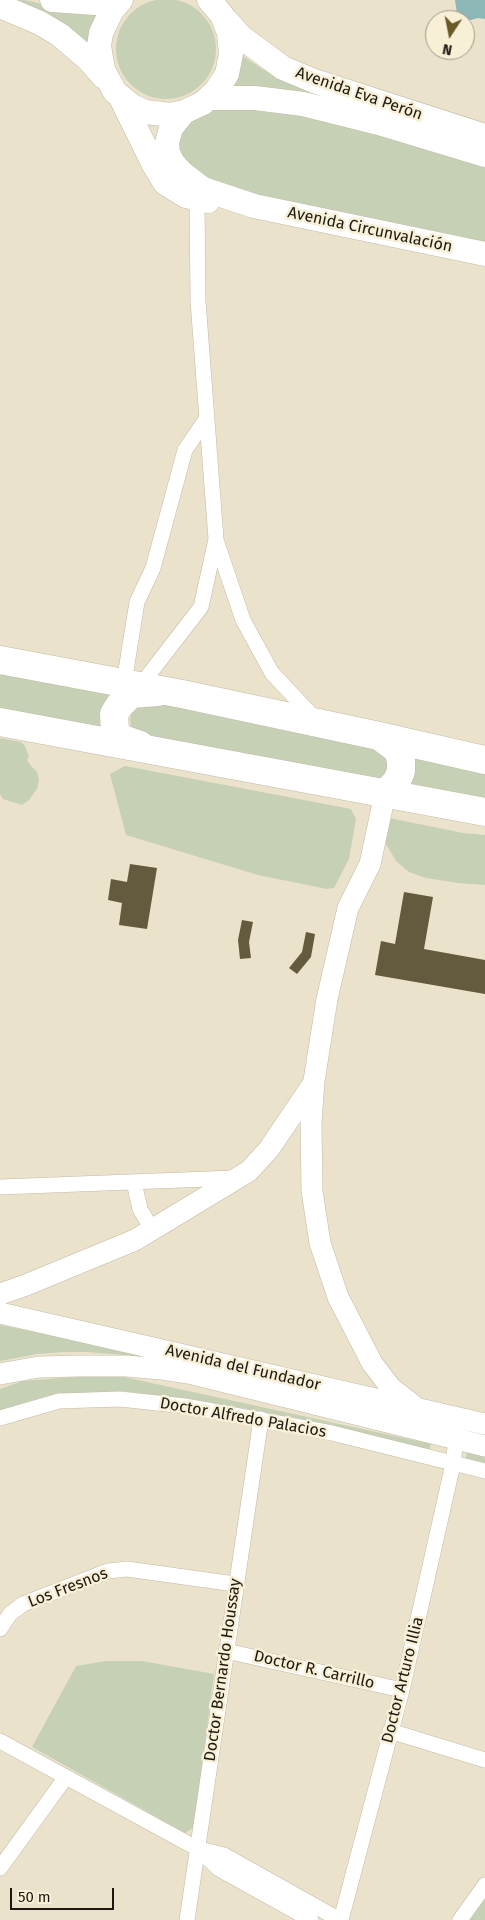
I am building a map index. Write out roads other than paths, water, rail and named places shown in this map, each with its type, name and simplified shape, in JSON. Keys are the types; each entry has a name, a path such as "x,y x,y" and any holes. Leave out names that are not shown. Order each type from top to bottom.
{"highway":[{"path":"0,660 182,694 485,760"},
{"path":"155,751 120,738 116,732 114,714 131,694 149,692 182,694"},
{"path":"0,722 485,812"},
{"path":"379,736 398,750 401,761 397,781 385,794"}],"main road":[{"path":"52,0 95,3 121,0"},
{"path":"115,90 103,70 99,46 105,21 121,0"},
{"path":"0,6 40,23 60,35 87,58 115,90 145,112 171,115 196,107 209,98 222,83 230,64 231,44 226,24 214,5"},
{"name":"Avenida Eva Perón","path":"214,5 241,37 283,68 314,81 485,136"},
{"name":"Avenida Circunvalación","path":"115,90 165,183 186,196 254,206 485,254"},
{"name":"Avenida Eva Perón","path":"209,98 255,98 303,104 485,155"},
{"name":"Avenida Circunvalación","path":"184,112 174,123 167,143 168,153 173,163 186,177 204,189 254,206"}],"street":[{"path":"197,199 198,301 216,539 243,620 272,674 318,723"},
{"path":"132,684 137,602 154,568 185,450 207,418"},
{"path":"132,684 201,608 216,539"},
{"path":"385,794 370,864 348,908 327,999 314,1081 311,1122 312,1191 320,1243 338,1297 372,1363 391,1388 417,1408"},
{"path":"0,1294 35,1282 135,1240 249,1171 269,1148 314,1081"},
{"path":"0,1187 238,1178"},
{"path":"134,1182 140,1209 152,1231"},
{"name":"Avenida del Fundador","path":"0,1313 485,1424"},
{"name":"Avenida del Fundador","path":"39,1367 127,1366 193,1374 485,1446"},
{"path":"0,1374 39,1367"},
{"path":"0,1378 39,1367"},
{"name":"Doctor Alfredo Palacios","path":"0,1418 59,1401 120,1398 185,1406 332,1432 485,1471"},
{"name":"Doctor Bernardo Houssay","path":"187,1920 235,1584 261,1419"},
{"name":"Doctor Arturo Illia","path":"340,1920 402,1690 453,1464 456,1439"},
{"name":"Los Fresnos","path":"0,1629 10,1614 23,1604 108,1571 127,1569 235,1584"},
{"name":"Doctor R. Carrillo","path":"226,1651 402,1690"},
{"path":"390,1731 485,1760"},
{"path":"0,1741 198,1849 219,1869 311,1920"},
{"path":"0,1868 66,1777"},
{"path":"198,1849 224,1855 340,1920"},
{"path":"460,1920 485,1885"}],"water":[{"path":"455,0 485,0 485,19 475,19 475,10 456,10"}]}
